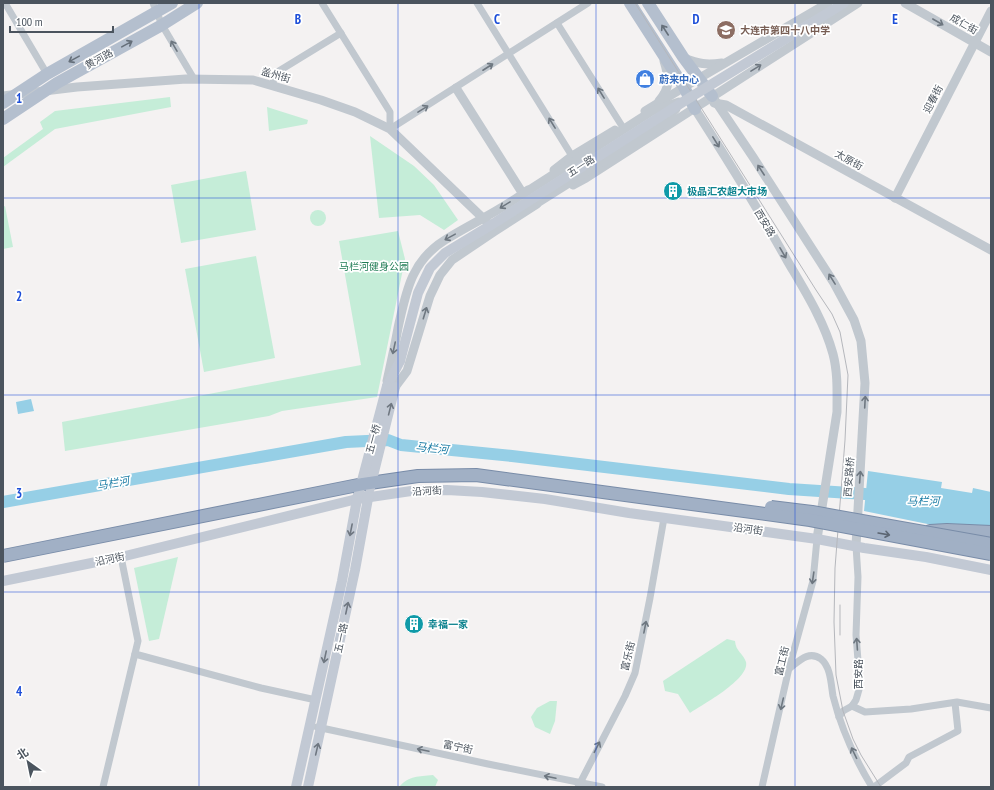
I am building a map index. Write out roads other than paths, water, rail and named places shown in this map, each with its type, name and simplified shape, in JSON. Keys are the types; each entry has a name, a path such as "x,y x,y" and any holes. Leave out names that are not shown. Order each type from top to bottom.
{"highway":[{"path":"3,550 354,480 418,470 477,469 812,512 991,544"},
{"path":"3,556 363,484 418,476 476,475 810,520 991,554"},
{"path":"926,532 947,530 991,532"}],"main road":[{"name":"黄河路","path":"3,103 9,96 155,7 172,3"},
{"name":"黄河路","path":"3,119 45,90 197,3"},
{"name":"西安路","path":"630,3 684,87 694,109"},
{"path":"648,3 683,57 714,100"},
{"name":"五一路","path":"391,386 400,361 418,293 430,268 445,253 686,100 844,3"},
{"name":"五一桥","path":"369,493 391,386"},
{"name":"五一桥","path":"358,496 391,386"},
{"name":"沿河街","path":"3,581 121,557 369,493 447,490 482,492 545,499 629,513 817,539 926,557 991,570"},
{"name":"五一路","path":"308,787 355,570 369,493"},
{"name":"五一路","path":"296,787 342,581 358,496"},
{"name":"沿河街","path":"856,546 865,541 927,551 991,564"}],"street":[{"path":"4,3 47,74"},
{"path":"322,3 390,112 390,130"},
{"path":"477,3 572,156"},
{"path":"390,130 588,3"},
{"path":"523,194 572,156 699,78 828,3"},
{"path":"734,109 730,104 728,96 730,86 858,3"},
{"name":"成仁街","path":"905,3 991,52"},
{"path":"155,7 162,24 194,79"},
{"name":"迎春街","path":"896,198 991,11"},
{"path":"557,23 622,126"},
{"path":"273,86 274,74 341,32"},
{"path":"654,106 664,95 669,80 659,47"},
{"path":"683,57 698,64 722,63 735,58"},
{"name":"盖州街","path":"9,96 45,90 194,79 253,80 321,100 355,112 390,130 484,218 495,231"},
{"path":"531,207 586,178 694,109 714,100 736,81"},
{"name":"太原街","path":"684,87 734,109 991,250"},
{"path":"456,88 523,194"},
{"path":"391,386 406,292 415,270 424,256 445,240 523,194 652,111 686,100"},
{"path":"391,386 405,374 430,296 440,275 452,260 531,207 660,125 686,100"},
{"name":"西安路桥","path":"714,100 753,157 834,283 854,320 861,341 866,383 856,546"},
{"name":"西安路","path":"694,109 772,233 816,310 833,355 837,393 837,412 833,439"},
{"path":"661,130 676,123 693,119 706,127"},
{"name":"西安路桥","path":"817,539 833,439"},
{"name":"富乐街","path":"579,785 625,696 635,673 649,606 664,518"},
{"name":"富工街","path":"762,787 790,668 813,581 817,539"},
{"name":"西安路","path":"839,717 843,710 852,706 856,700 860,686 856,635 858,577 856,546"},
{"path":"103,787 138,641 121,557"},
{"path":"134,654 261,688 316,700"},
{"path":"790,668 808,655 814,655 825,663 839,717 847,739 873,787 906,763 909,757 958,731 955,703"},
{"path":"852,706 857,710 864,712 911,709 955,703 974,704 991,708"},
{"name":"富宁街","path":"309,726 579,785 602,787"}],"water":[{"path":"31,399 34,411 18,414 16,402"},
{"name":"马栏河","path":"868,471 942,482 941,488 972,493 973,488 991,492 991,537 864,511"}],"waterway":[{"name":"马栏河","path":"3,502 346,442 388,440 401,445 512,456 789,489 865,494"}],"tram line":[{"path":"635,3 832,314 840,332 848,375 845,440 835,568 834,622 836,675 843,711 853,739 881,787"},
{"path":"840,605 840,635"}],"place":[{"name":"大连市第四十八中学","path":"726,30"},
{"name":"蔚来中心","path":"645,79"},
{"name":"极品汇农超大市场","path":"673,191"},
{"name":"幸福一家","path":"414,624"}],"park label":[{"name":"马栏河健身公园","path":"374,266"}]}
